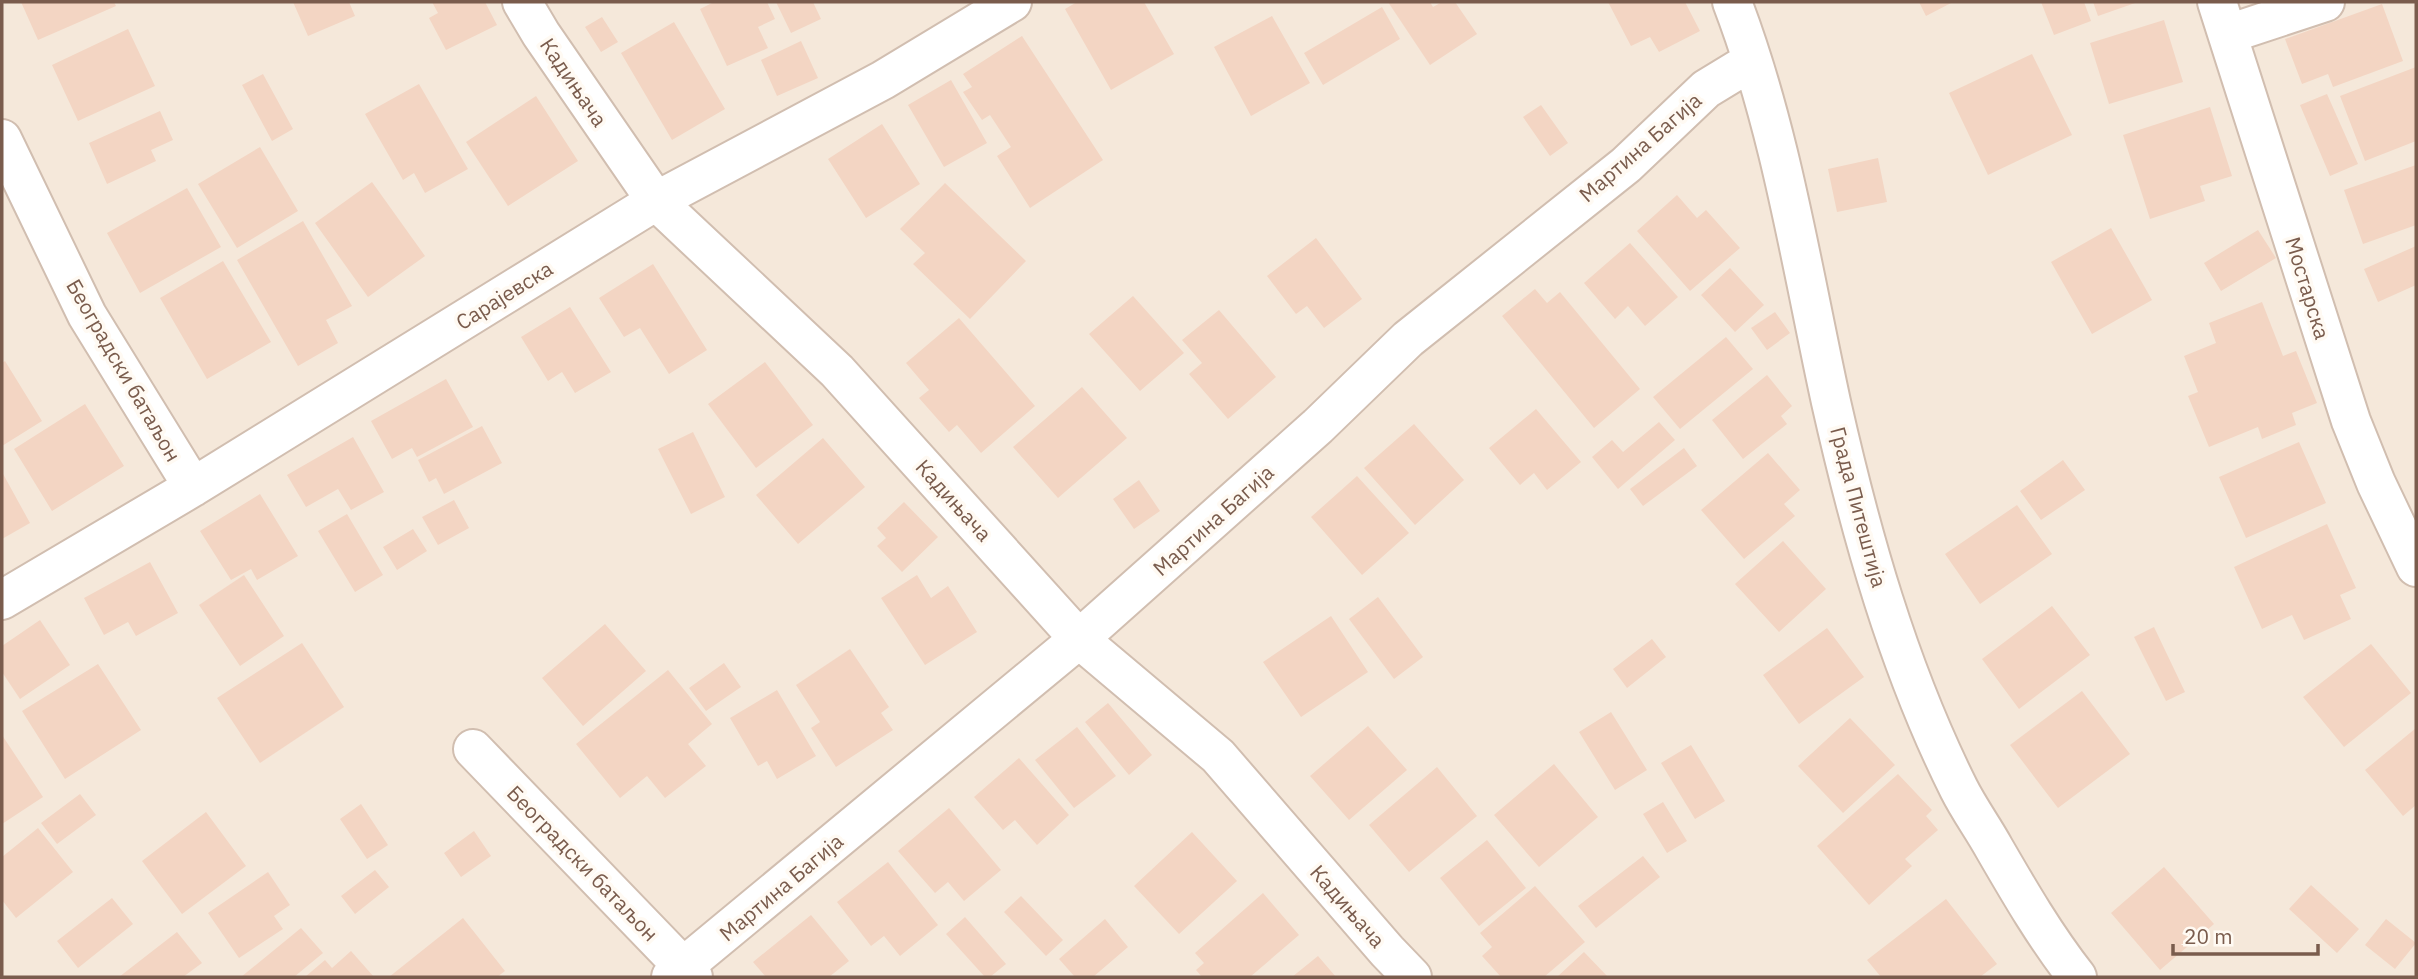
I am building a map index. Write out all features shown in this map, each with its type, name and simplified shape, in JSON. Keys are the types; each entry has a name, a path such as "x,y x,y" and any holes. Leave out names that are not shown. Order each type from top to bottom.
{"street":[{"name":"Кадињача","path":"522,2 541,34 656,201 837,371 1079,639 1218,756 1412,977"},
{"name":"Сарајевска","path":"2,600 193,488 656,201 883,80 1012,2"},
{"name":"Града Питештија","path":"1732,2 1752,61 1782,170 1832,405 1861,521 1898,646 1927,720 1960,792 2049,941 2077,977"},
{"path":"2222,18 2325,2"},
{"name":"Мостарска","path":"2222,18 2351,421 2376,483 2416,567"},
{"name":"Мартина Багија","path":"683,974 1079,639 1318,426 1408,339 1626,165 1706,89 1752,61"},
{"name":"Београдски батаљон","path":"2,139 87,315 193,488"},
{"name":"Београдски батаљон","path":"473,748 683,974"}],"shaded area":[{"path":"2,2 2416,2 2416,977 2,977"}],"building":[{"path":"21,2 114,2 116,6 38,40"},
{"path":"293,2 349,2 355,16 308,36"},
{"path":"432,2 485,2 497,25 446,50 429,18 438,13"},
{"path":"714,2 767,2 775,19 758,27 768,48 727,66 700,9"},
{"path":"776,2 813,2 821,19 791,33"},
{"path":"1077,2 1144,2 1174,54 1111,90 1065,9"},
{"path":"1388,2 1430,2 1433,7 1442,2 1455,2 1477,34 1430,65"},
{"path":"1608,2 1685,2 1700,31 1659,52 1650,37 1631,46"},
{"path":"1919,2 1953,2 1926,16"},
{"path":"2041,2 2084,2 2091,21 2054,35"},
{"path":"2093,2 2138,2 2098,16"},
{"path":"2382,4 2403,61 2333,87 2328,74 2302,84 2285,39"},
{"path":"1382,7 1400,39 1323,85 1304,53"},
{"path":"1272,16 1310,83 1251,116 1214,47"},
{"path":"602,17 618,42 601,52 585,27"},
{"path":"2164,20 2183,82 2109,104 2090,43"},
{"path":"674,22 725,109 672,140 621,53"},
{"path":"128,29 155,86 78,121 52,65"},
{"path":"1022,36 1103,160 1030,208 997,156 1011,147 990,115 982,120 963,92 972,87 963,74"},
{"path":"801,41 818,78 777,96 761,60"},
{"path":"2032,54 2072,135 1988,175 1949,93"},
{"path":"2416,67 2416,141 2365,161 2340,96"},
{"path":"263,74 293,129 272,141 242,85"},
{"path":"951,80 987,143 944,167 908,105"},
{"path":"419,84 468,169 425,193 414,173 403,180 365,114"},
{"path":"2327,94 2358,164 2330,176 2300,105"},
{"path":"536,96 578,161 508,206 466,142"},
{"path":"1541,105 1568,143 1550,156 1523,117"},
{"path":"2210,107 2232,176 2200,186 2205,201 2150,219 2123,135"},
{"path":"160,111 173,140 151,150 156,161 107,184 89,143"},
{"path":"882,124 920,184 866,218 828,159"},
{"path":"260,147 298,211 237,248 198,184"},
{"path":"1878,158 1887,202 1837,212 1828,169"},
{"path":"2416,165 2416,225 2363,244 2344,190"},
{"path":"372,182 425,256 368,297 315,223"},
{"path":"945,183 1026,261 970,319 913,264 925,253 900,229"},
{"path":"187,188 221,247 140,293 107,233"},
{"path":"1677,195 1697,218 1706,210 1740,248 1690,291 1637,231"},
{"path":"303,221 352,306 326,320 338,343 298,366 237,260"},
{"path":"2111,228 2152,300 2092,334 2051,262"},
{"path":"2258,230 2276,258 2221,291 2204,263"},
{"path":"1316,238 1362,299 1324,328 1307,306 1296,314 1267,276"},
{"path":"1630,243 1678,297 1645,326 1628,306 1615,319 1584,283"},
{"path":"2416,246 2416,285 2378,302 2364,269"},
{"path":"223,261 271,342 207,379 160,298"},
{"path":"653,264 707,350 669,374 640,328 624,337 599,298"},
{"path":"1730,268 1764,305 1735,332 1701,295"},
{"path":"1535,289 1547,303 1560,292 1640,389 1594,428 1502,316"},
{"path":"1133,296 1184,353 1140,391 1089,334"},
{"path":"2262,302 2283,356 2296,351 2317,403 2292,413 2296,425 2262,439 2258,427 2209,447 2188,396 2198,392 2184,356 2216,343 2209,323"},
{"path":"570,307 611,372 575,393 562,372 548,381 521,337"},
{"path":"1219,310 1276,377 1228,419 1189,374 1202,363 1182,340"},
{"path":"1775,312 1790,333 1767,350 1751,328"},
{"path":"959,318 1035,406 981,453 957,425 949,432 919,398 929,390 906,363"},
{"path":"1726,337 1753,369 1680,429 1653,397"},
{"path":"5,361 42,421 2,446 2,363"},
{"path":"765,362 813,425 756,468 708,404"},
{"path":"1767,375 1792,406 1781,416 1787,424 1743,459 1712,420"},
{"path":"446,379 473,427 417,457 412,448 392,459 371,421"},
{"path":"1082,387 1127,438 1058,498 1013,447"},
{"path":"85,404 124,466 52,511 14,449"},
{"path":"1536,409 1581,462 1547,490 1534,473 1520,485 1489,448"},
{"path":"1659,422 1675,440 1618,489 1592,457 1612,440 1623,452"},
{"path":"1414,424 1464,480 1415,525 1364,468"},
{"path":"482,426 502,463 444,494 436,478 429,482 418,460"},
{"path":"693,432 725,497 691,514 658,449"},
{"path":"353,437 384,492 351,510 338,489 306,507 287,475"},
{"path":"823,438 865,487 798,544 756,495"},
{"path":"2299,442 2326,503 2246,538 2219,477"},
{"path":"1684,448 1697,466 1643,506 1630,489"},
{"path":"1768,453 1800,490 1784,504 1795,516 1744,559 1701,510"},
{"path":"2063,460 2085,490 2041,520 2020,491"},
{"path":"2,472 30,523 2,539"},
{"path":"1357,476 1409,533 1362,575 1311,517"},
{"path":"1139,480 1160,511 1134,529 1113,499"},
{"path":"260,494 298,556 257,580 251,569 231,580 200,531"},
{"path":"454,500 469,528 438,545 422,517"},
{"path":"904,502 938,537 902,572 877,546 886,538 877,528"},
{"path":"2017,505 2052,554 1980,604 1945,554"},
{"path":"347,514 383,575 355,592 318,531"},
{"path":"2327,524 2356,588 2340,595 2351,619 2304,640 2292,615 2262,629 2234,567"},
{"path":"413,529 427,551 397,570 383,547"},
{"path":"1783,541 1826,589 1779,632 1735,584"},
{"path":"150,562 178,613 136,636 128,622 104,635 84,598"},
{"path":"244,575 284,636 240,666 199,605"},
{"path":"917,575 931,598 948,586 977,632 925,665 881,598"},
{"path":"1378,597 1423,657 1394,679 1349,619"},
{"path":"2052,606 2090,655 2019,709 1982,659"},
{"path":"1331,616 1368,672 1301,717 1263,662"},
{"path":"40,620 70,665 20,699 2,672 2,646"},
{"path":"605,624 646,671 583,726 542,678"},
{"path":"2154,627 2185,692 2166,701 2134,637"},
{"path":"1827,628 1864,677 1799,724 1763,675"},
{"path":"1652,639 1666,657 1627,688 1613,669"},
{"path":"302,643 344,707 260,763 217,698"},
{"path":"2371,644 2411,693 2344,747 2303,697"},
{"path":"850,649 889,707 881,713 893,730 836,767 811,728 820,722 796,685"},
{"path":"724,663 741,687 706,711 689,688"},
{"path":"98,664 141,730 65,779 22,711"},
{"path":"668,670 712,724 688,744 706,766 665,798 647,776 620,798 576,744"},
{"path":"777,690 816,756 777,779 767,761 758,766 730,718"},
{"path":"2082,691 2130,754 2058,808 2010,745"},
{"path":"1108,703 1152,755 1129,775 1085,722"},
{"path":"1611,712 1647,770 1615,790 1579,732"},
{"path":"1850,718 1895,765 1843,813 1798,766"},
{"path":"1368,726 1407,770 1349,820 1310,776"},
{"path":"1077,727 1116,776 1074,808 1035,760"},
{"path":"2416,728 2416,805 2403,816 2365,770"},
{"path":"2,735 43,797 2,824"},
{"path":"1691,745 1725,801 1695,819 1661,763"},
{"path":"1019,758 1069,815 1037,845 1015,820 1003,830 974,797"},
{"path":"1554,764 1598,817 1539,867 1494,815"},
{"path":"1437,767 1477,816 1409,872 1369,825"},
{"path":"1898,774 1932,810 1926,816 1938,830 1905,859 1912,866 1869,905 1817,846"},
{"path":"80,794 96,815 57,844 41,823"},
{"path":"1663,802 1687,841 1667,853 1643,814"},
{"path":"361,804 388,845 367,859 340,819"},
{"path":"949,808 1001,870 964,901 948,882 935,893 898,851"},
{"path":"206,812 246,866 182,914 142,861"},
{"path":"38,828 73,872 16,918 2,900 2,857"},
{"path":"474,831 491,856 461,877 444,853"},
{"path":"1192,832 1237,881 1179,934 1134,886"},
{"path":"1487,840 1526,888 1479,926 1440,878"},
{"path":"1643,856 1660,877 1596,928 1578,906"},
{"path":"888,862 938,925 900,956 884,936 871,946 837,902"},
{"path":"2164,867 2214,924 2160,970 2111,913"},
{"path":"375,870 389,887 355,914 341,896"},
{"path":"268,872 290,905 274,916 283,929 239,958 208,913"},
{"path":"2311,885 2359,929 2337,953 2289,909"},
{"path":"1535,886 1585,942 1544,977 1501,977 1482,956 1492,947 1480,933"},
{"path":"1263,893 1299,935 1250,977 1202,977 1196,970 1204,963 1195,953"},
{"path":"1021,896 1063,940 1046,956 1004,912"},
{"path":"112,898 133,924 78,968 57,941"},
{"path":"1946,899 1997,964 1980,977 1881,977 1867,960"},
{"path":"811,915 849,961 829,977 766,977 753,962"},
{"path":"965,917 1006,964 990,977 985,977 946,934"},
{"path":"463,918 505,971 497,977 389,977"},
{"path":"1105,919 1128,947 1093,977 1075,977 1059,959"},
{"path":"2386,919 2416,943 2395,969 2365,945"},
{"path":"301,928 323,953 294,977 241,977"},
{"path":"177,932 202,963 183,977 119,977"},
{"path":"351,951 374,977 305,977 325,960 332,968"},
{"path":"1584,952 1608,977 1557,977"},
{"path":"1318,956 1336,977 1292,977"}]}
